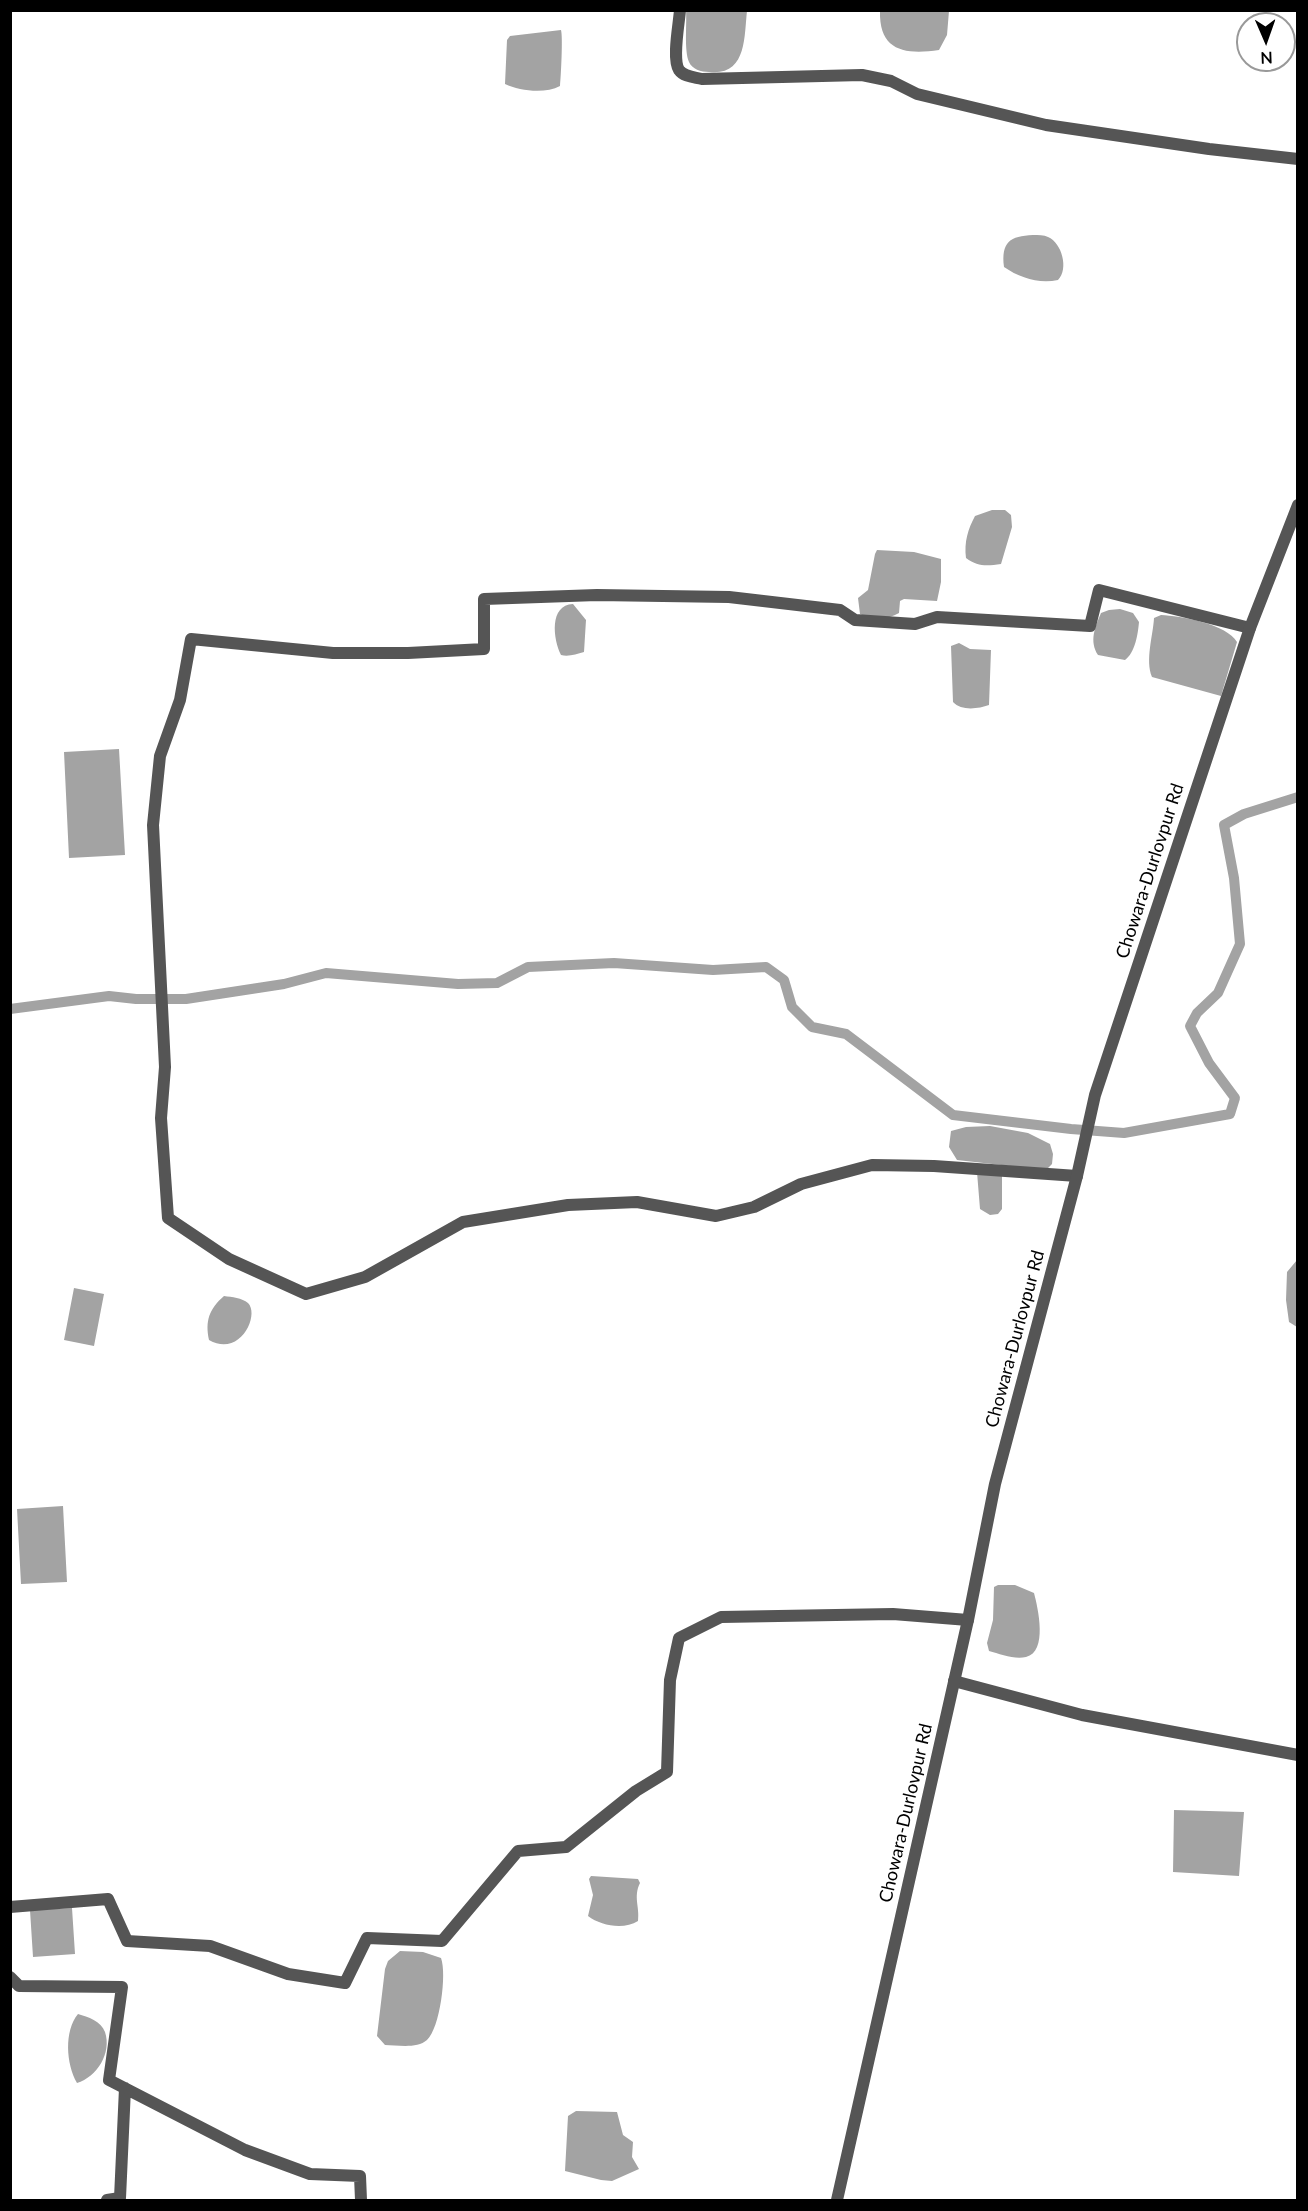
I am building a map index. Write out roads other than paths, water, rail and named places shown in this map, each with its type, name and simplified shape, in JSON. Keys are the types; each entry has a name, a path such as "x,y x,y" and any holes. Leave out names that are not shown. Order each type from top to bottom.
{"street":[{"path":"680,10 676,59 679,70 688,76 702,79 862,75 891,81 917,94 1046,125 1209,149 1298,159"},
{"name":"Chowara-Durlovpur Rd","path":"837,2200 968,1620 995,1484 1077,1176 1090,1115 1250,628 1298,506"},
{"path":"1077,1176 934,1166 872,1165 801,1184 754,1207 716,1216 637,1202 568,1205 463,1222 364,1277 306,1294 229,1259 168,1218 160,1118 165,1067 153,825 160,756 180,700 191,639 333,653 408,653 484,649 484,599 597,595 729,597 840,610 855,620 915,624 937,617 1090,626 1100,590 1250,628"},
{"path":"10,1907 108,1899 127,1941 210,1946 288,1974 345,1983 367,1938 442,1941 518,1851 566,1847 636,1791 667,1772 670,1680 679,1638 721,1617 893,1614 968,1620"},
{"path":"954,1681 1082,1714 1298,1755"},
{"path":"10,1977 19,1986 122,1987 109,2080 245,2150 310,2174 360,2176 361,2200"},
{"path":"107,2200 120,2198 125,2088"}],"waterway":[{"path":"10,1009 109,996 136,999 186,999 284,984 326,973 458,984 497,983 528,967 614,963 713,970 766,967 784,980 792,1007 812,1027 846,1034 953,1115 1124,1133 1230,1114 1235,1098 1209,1063 1190,1026 1197,1013 1218,993 1240,944 1234,878 1224,825 1244,814 1298,797"}]}
